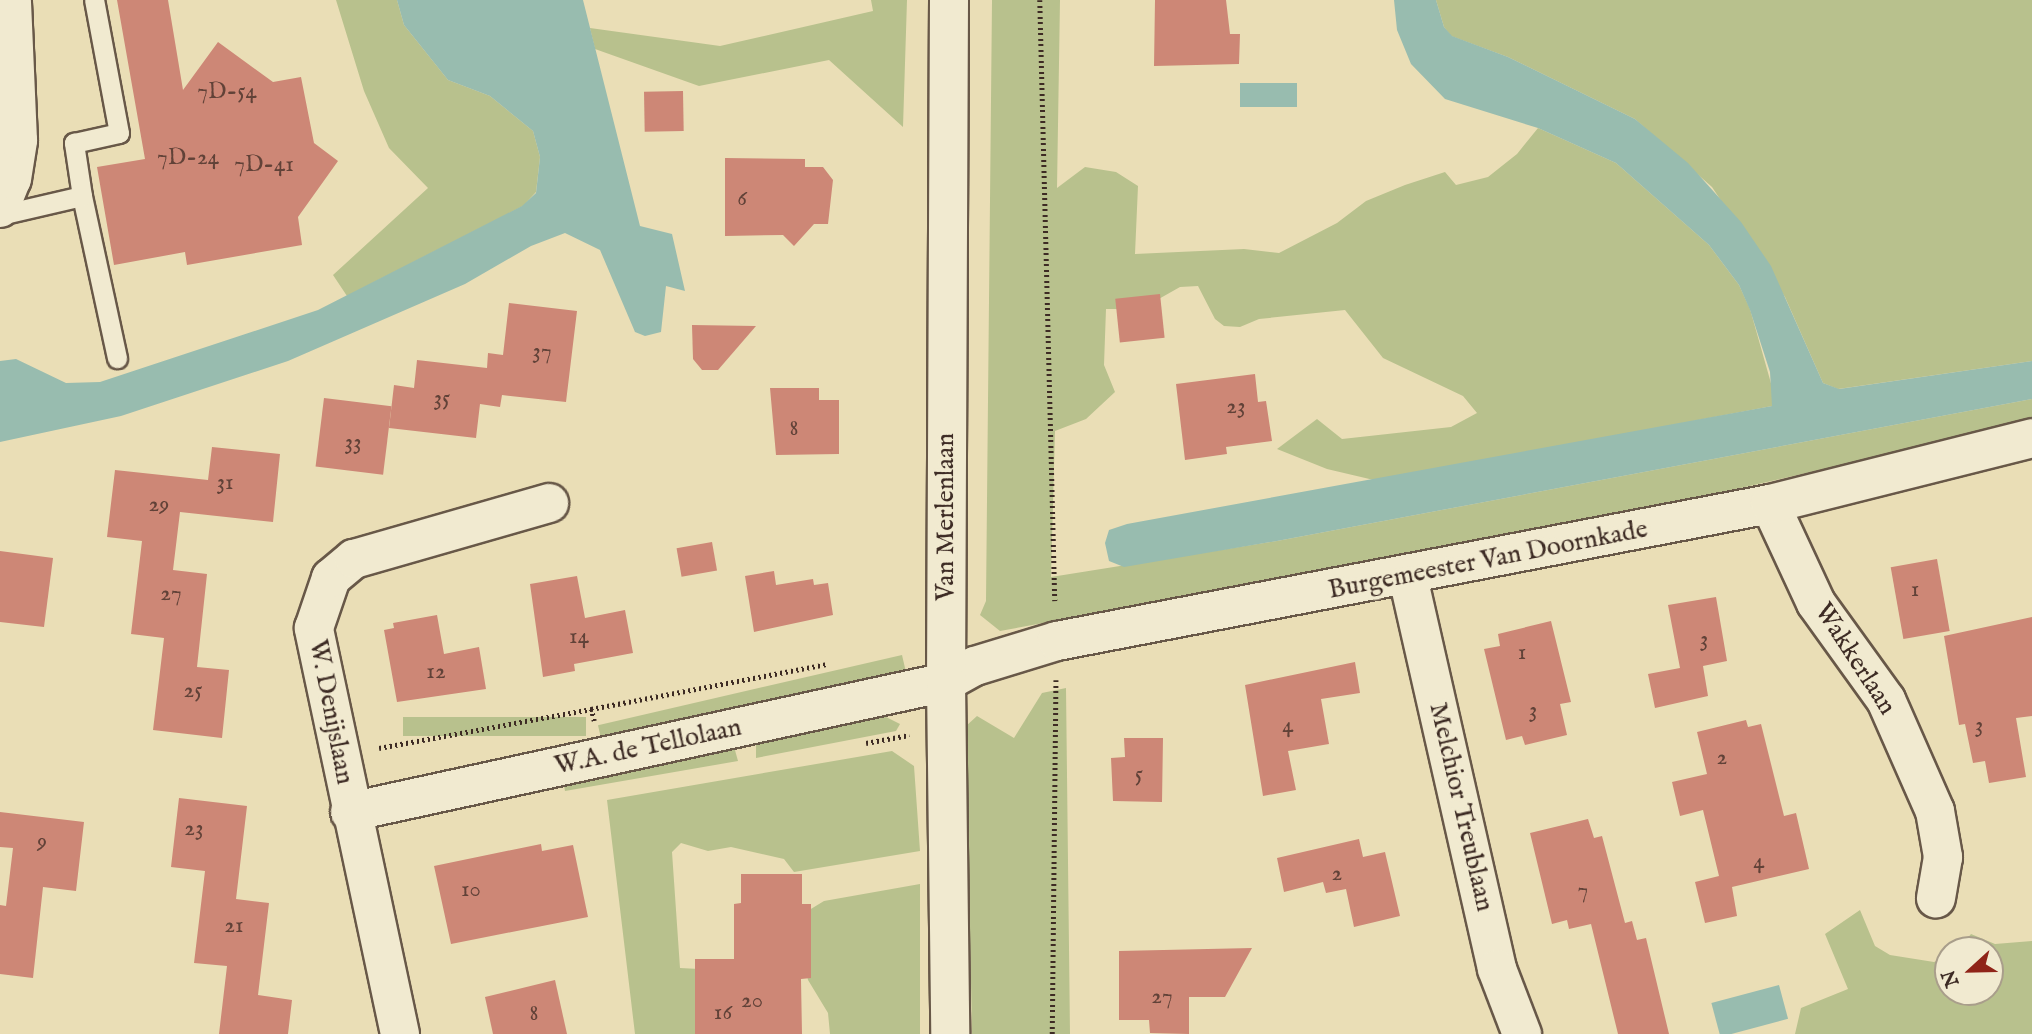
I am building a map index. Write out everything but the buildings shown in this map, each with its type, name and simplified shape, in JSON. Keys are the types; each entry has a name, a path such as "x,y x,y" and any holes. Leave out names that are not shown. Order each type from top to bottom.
{"street":[{"path":"0,208 12,179 18,140 12,0"},
{"name":"Van Merlenlaan","path":"949,0 946,682 950,1034"},
{"name":"Burgemeester Van Doornkade","path":"946,682 975,666 1057,641 1408,577 1770,504 2032,438"},
{"name":"W. Denijslaan","path":"400,1034 400,1018 350,812 314,628 331,578 354,559 549,503"},
{"name":"Wakkerlaan","path":"1770,504 1816,603 1886,700 1935,811 1944,857 1937,898"},
{"name":"Melchior Treublaan","path":"1408,577 1497,969 1522,1034"},
{"name":"W.A. de Tellolaan","path":"350,812 946,682"}],"lane":[{"path":"94,0 119,133 74,143 82,196 117,358"},
{"path":"0,215 82,196"}],"path":[{"path":"1040,0 1048,452 1057,641 1052,1034"},
{"path":"339,756 591,709"}],"green space":[{"path":"336,0 397,0 404,25 448,80 490,96 533,131 540,157 536,192 523,206 347,296 333,275 428,188 389,148 364,91"},
{"path":"871,0 907,0 903,127 829,60 699,86 595,49 590,28 720,46 873,11"},
{"path":"992,0 1060,0 1057,188 1085,167 1116,172 1138,186 1135,254 1244,249 1279,253 1337,223 1366,201 1405,185 1445,172 1456,185 1488,177 1517,154 1538,128 1616,163 1709,245 1739,285 1750,309 1774,394 1772,406 1378,481 1327,469 1277,449 1317,419 1342,439 1451,427 1477,413 1463,396 1383,358 1345,310 1259,319 1240,327 1224,326 1215,319 1198,286 1180,287 1141,309 1106,309 1104,365 1115,392 1086,419 1055,431 1051,577 1277,541 2032,399 2032,421 1602,520 1000,631 980,615 986,601"},
{"path":"1436,0 2032,0 2032,361 1838,389 1823,383 1785,297 1712,187 1635,119 1508,57 1451,36 1444,27"},
{"path":"902,655 906,672 602,742 598,725"},
{"path":"1066,688 1070,1034 972,1034 966,726 977,716 1014,738 1042,693"},
{"path":"882,715 900,724 896,731 756,758 756,741"},
{"path":"403,717 586,717 586,736 403,736"},
{"path":"733,743 738,761 565,791 563,779"},
{"path":"892,751 914,766 920,851 794,872 784,859 731,847 708,851 681,843 672,852 680,968 699,969 698,1034 635,1034 607,800"},
{"path":"920,884 920,1034 830,1034 828,1013 808,980 798,930 801,915 824,901"},
{"path":"1860,910 1875,946 1890,955 1934,962 1934,1006 2004,1006 2004,943 2032,941 2032,1034 1795,1034 1801,1008 1848,989 1825,934"}],"water":[{"path":"397,0 583,0 640,226 672,234 685,291 666,286 661,332 645,336 635,332 600,250 565,233 531,246 465,284 288,361 121,416 0,442 0,361 16,359 66,383 100,382 318,310 522,206 536,193 540,157 533,131 490,96 448,80 404,25"},
{"path":"1394,0 1436,0 1444,27 1452,36 1508,57 1635,119 1688,163 1741,222 1771,266 1823,383 1839,389 2032,361 2032,399 1277,541 1124,567 1109,561 1105,543 1109,530 1127,524 1772,406 1770,372 1750,310 1739,285 1709,245 1616,163 1538,128 1445,99 1411,64 1397,30"},
{"path":"1240,83 1297,83 1297,107 1240,107"},
{"path":"1779,985 1788,1019 1731,1034 1720,1034 1711,1003"}]}
